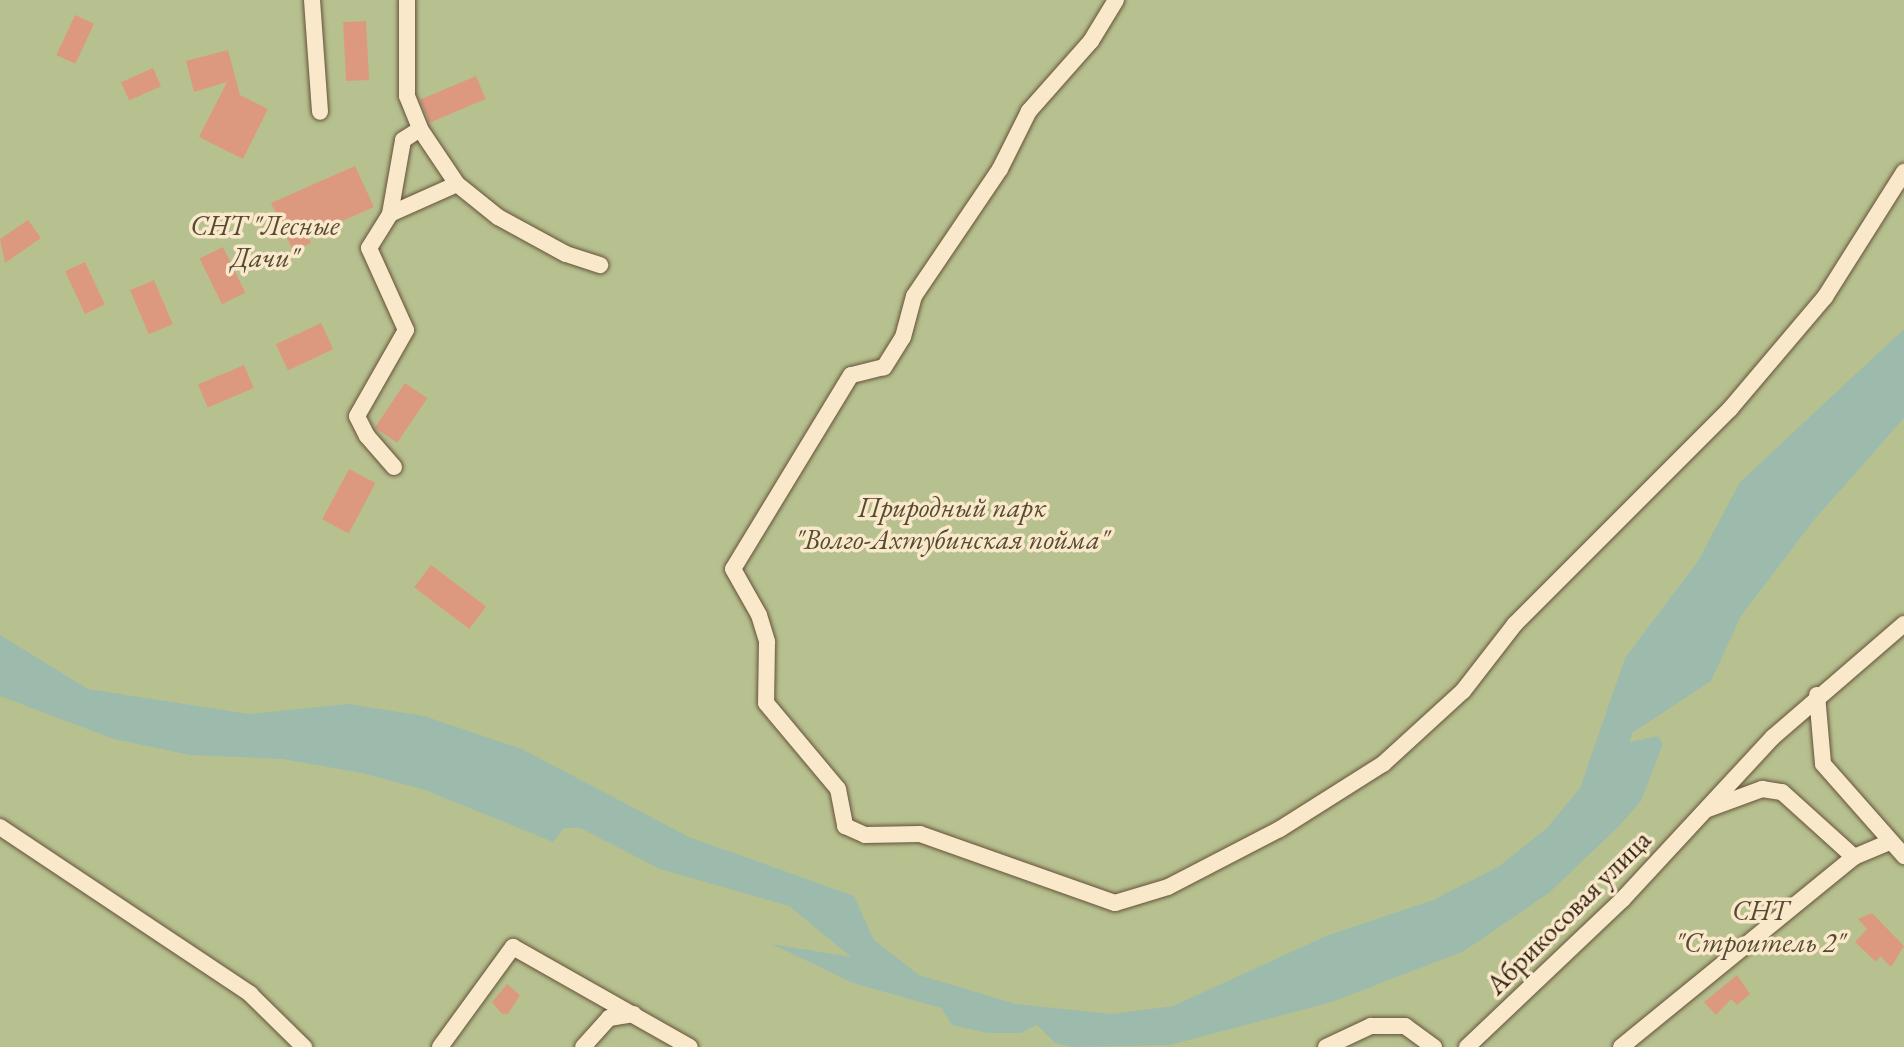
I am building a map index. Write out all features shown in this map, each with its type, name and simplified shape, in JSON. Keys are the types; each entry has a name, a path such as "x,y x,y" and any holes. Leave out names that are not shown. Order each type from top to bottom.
{"street":[{"path":"312,0 320,112"},
{"path":"407,0 407,96 420,129 457,184 512,224 566,254 600,265"},
{"path":"1116,0 1091,41 1029,111 1000,169 914,296 903,337 884,367 851,375 733,569 759,615 767,642 766,703 838,789 845,826 865,835 920,834 1115,903 1192,876 1280,829 1383,764 1452,701 1515,624 1730,409 1825,297 1904,172"},
{"path":"394,467 367,436 357,416 406,330 369,248 390,214 397,157 403,140 420,129"},
{"path":"390,214 457,184"},
{"name":"Абрикосовая улица","path":"1467,1047 1622,900 1703,811 1817,695 1904,624"},
{"path":"1817,695 1823,764 1904,856"},
{"path":"1703,811 1762,789 1782,792 1854,857"},
{"path":"0,827 250,994 299,1041"},
{"path":"1621,1047 1854,857 1890,842"},
{"path":"440,1047 513,947 690,1047"},
{"path":"583,1047 609,1018 634,1014"},
{"path":"1326,1047 1371,1026 1405,1026 1434,1047"}],"green space":[{"name":"Природный парк \"Волго-Ахтубинская пойма\"","path":"0,0 1904,0 1904,1047 0,1047"}],"shaded area":[{"path":"1904,329 1904,418 1814,520 1741,616 1711,681 1632,733 1630,742 1658,736 1663,744 1641,801 1619,826 1549,893 1464,951 1332,1002 1170,1045 1072,1047 1055,1043 1037,1025 1021,1033 988,1033 952,1025 941,1008 853,983 772,944 851,957 789,906 660,869 580,828 564,828 553,842 425,790 362,773 282,759 190,755 114,739 0,696 0,635 88,689 249,714 349,704 424,716 522,749 689,837 854,896 874,940 919,975 1016,1004 1112,1014 1173,1006 1326,936 1433,900 1498,867 1547,828 1580,788 1625,658 1698,561 1740,482"}],"building":[{"path":"75,15 94,24 75,64 56,55"},
{"path":"366,21 369,80 346,81 343,22"},
{"path":"228,50 240,95 268,109 243,159 199,137 227,82 194,92 186,61"},
{"path":"153,68 161,86 129,101 121,82"},
{"path":"476,76 486,99 430,123 420,100"},
{"path":"355,166 374,207 308,236 311,243 293,251 271,203"},
{"path":"28,220 41,238 5,263 0,239"},
{"path":"223,247 245,293 222,304 200,258"},
{"path":"85,262 105,305 85,314 65,271"},
{"path":"154,280 173,324 149,334 130,290"},
{"path":"321,323 333,349 288,370 276,344"},
{"path":"244,365 254,388 208,408 198,385"},
{"path":"405,383 427,398 397,443 375,428"},
{"path":"349,469 375,483 349,533 322,519"},
{"path":"431,565 486,607 469,629 414,587"},
{"path":"1872,913 1904,946 1891,967 1880,956 1876,962 1855,942 1867,929 1858,919"},
{"path":"1737,975 1750,994 1737,1005 1731,999 1716,1015 1704,1002"},
{"path":"507,984 520,995 508,1014 502,1014 492,1002"}],"park label":[{"name":"СНТ \"Лесные Дачи\"","path":"265,241"},
{"name":"СНТ \"Строитель 2\"","path":"1760,926"}]}
